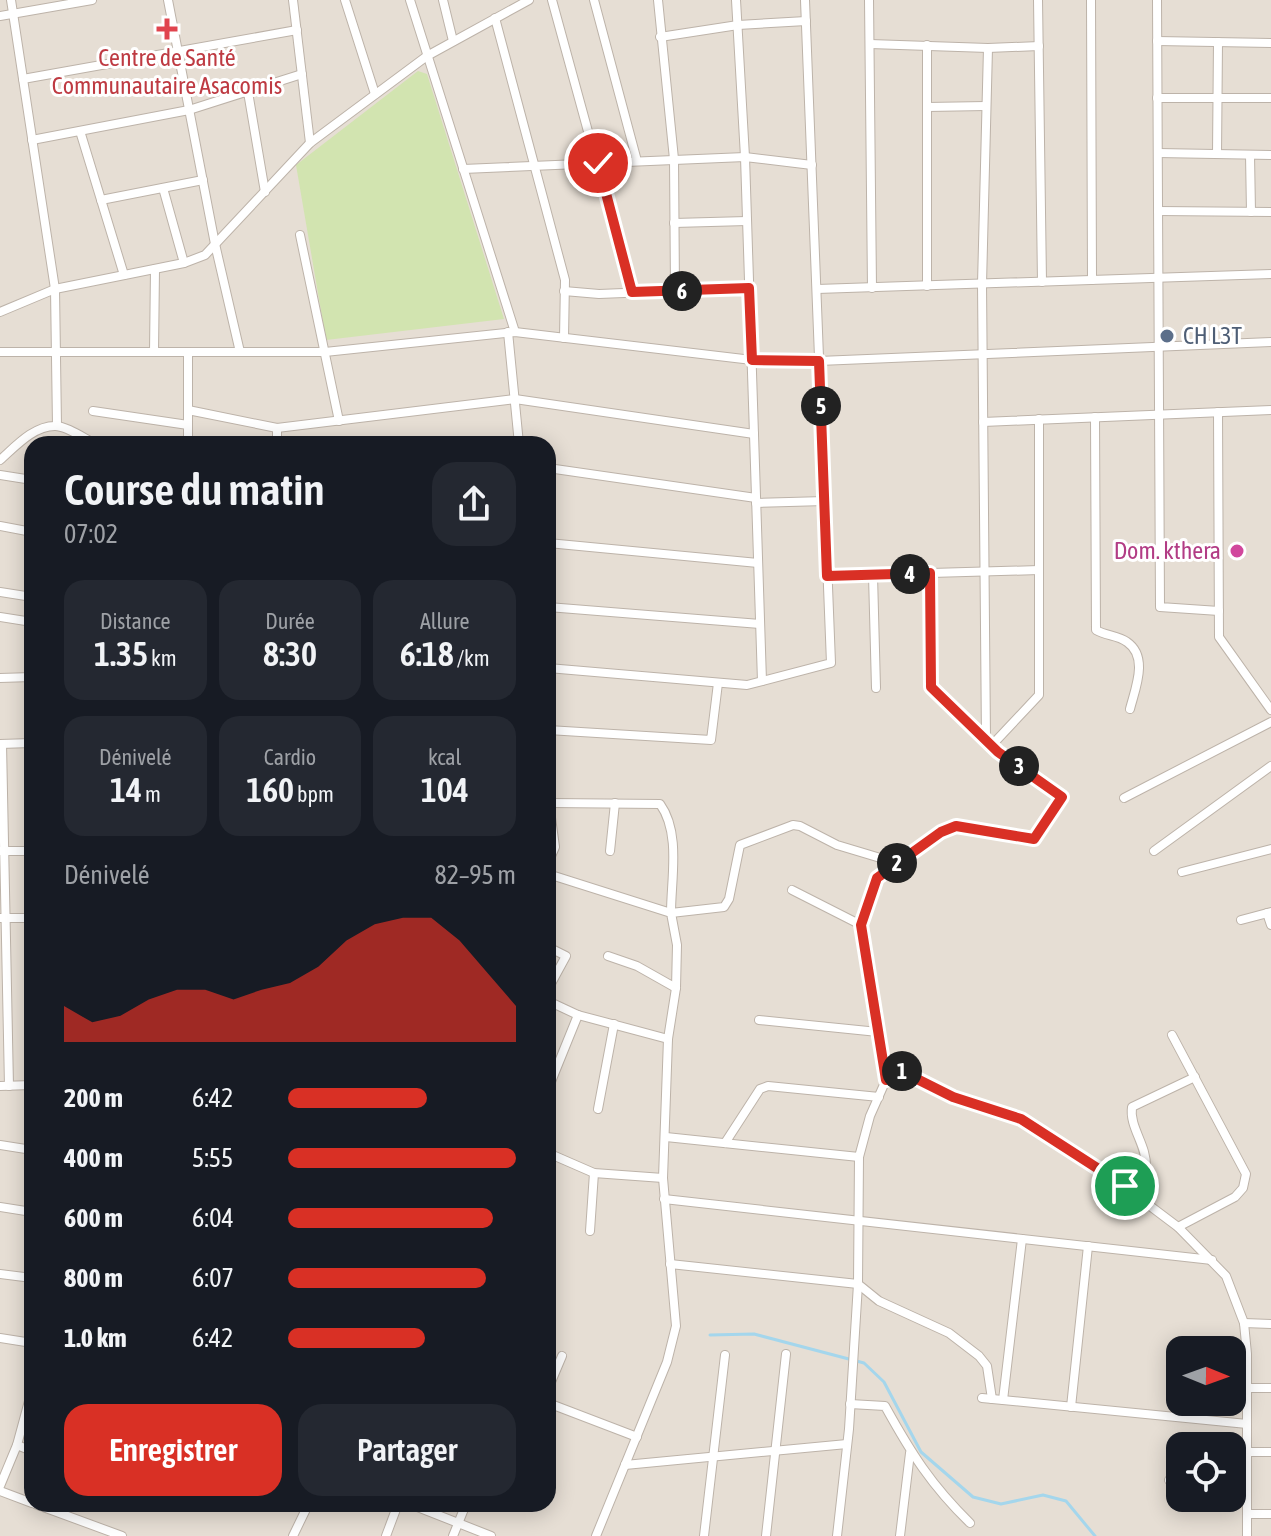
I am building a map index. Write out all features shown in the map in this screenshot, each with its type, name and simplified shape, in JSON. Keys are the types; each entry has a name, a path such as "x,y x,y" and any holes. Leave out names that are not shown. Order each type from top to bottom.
{"street":[{"path":"11,0 55,289 57,426"},
{"path":"0,16 92,0"},
{"path":"168,0 215,244 240,352"},
{"path":"293,0 310,143"},
{"path":"345,0 375,94"},
{"path":"410,0 512,332 518,436"},
{"path":"443,0 453,41"},
{"path":"0,312 55,289 184,263 205,255 310,143 427,56 529,0"},
{"path":"552,0 632,292"},
{"path":"594,0 637,161"},
{"path":"658,0 674,159 675,291"},
{"path":"736,0 745,157 762,681"},
{"path":"556,669 747,685 831,663 805,0"},
{"path":"869,0 872,288"},
{"path":"1038,0 1042,282"},
{"path":"1091,0 1092,280"},
{"path":"1157,0 1160,607 1219,611"},
{"path":"495,18 565,280 564,338"},
{"path":"660,37 738,25 806,21"},
{"path":"23,79 297,30"},
{"path":"1157,41 1271,43"},
{"path":"1217,154 1218,42"},
{"path":"870,44 988,48 1039,46"},
{"path":"927,45 927,286"},
{"path":"988,48 982,284 989,743"},
{"path":"32,140 189,110 302,74"},
{"path":"248,92 265,192"},
{"path":"1157,98 1271,98"},
{"path":"927,107 986,106"},
{"path":"80,131 124,275"},
{"path":"1158,153 1271,155"},
{"path":"1250,155 1251,212"},
{"path":"463,169 745,157 812,165"},
{"path":"101,200 203,180"},
{"path":"163,188 184,263"},
{"path":"1158,211 1271,212"},
{"path":"674,223 747,221"},
{"path":"300,235 339,421"},
{"path":"154,352 155,269"},
{"path":"817,289 1271,274"},
{"path":"564,291 749,288"},
{"path":"0,352 325,352 512,332 752,360 819,361 1271,342"},
{"path":"188,352 188,436"},
{"path":"188,410 277,428 515,399 754,434"},
{"path":"983,422 1271,410"},
{"path":"93,411 188,425"},
{"path":"1218,412 1219,637 1271,710"},
{"path":"1095,417 1096,630 1124,639 1136,653 1139,673 1130,709"},
{"path":"989,743 1039,695 1039,419"},
{"path":"28,436 40,429 57,426 79,436"},
{"path":"277,428 277,436"},
{"path":"0,460 24,439"},
{"path":"556,469 756,500 825,501"},
{"path":"0,475 24,479"},
{"path":"0,526 24,530"},
{"path":"556,544 758,563"},
{"path":"827,576 1039,570"},
{"path":"886,1080 861,925 877,878 941,832 956,826 1034,839 1062,797 989,743 931,687 930,573"},
{"path":"873,575 876,688"},
{"path":"0,592 24,596"},
{"path":"556,608 760,624"},
{"path":"0,617 24,621"},
{"path":"0,678 24,677"},
{"path":"556,730 711,740 718,683"},
{"path":"1124,798 1271,722"},
{"path":"24,743 1,744 4,1086 24,1085"},
{"path":"1154,851 1269,771"},
{"path":"556,803 660,804 672,831 671,913 677,945 676,988 668,1039 663,1178 676,1326 667,1362 596,1536"},
{"path":"610,851 615,803"},
{"path":"556,877 671,913 724,907 729,899 740,845 793,825 837,845 897,863"},
{"path":"1182,872 1271,849"},
{"path":"2,851 24,851"},
{"path":"792,890 861,925"},
{"path":"1241,920 1269,912 1271,925"},
{"path":"3,918 24,918"},
{"path":"556,951 566,956 556,974"},
{"path":"608,956 637,966 676,988"},
{"path":"556,1005 578,1015 668,1039"},
{"path":"556,1069 578,1015"},
{"path":"759,1020 878,1032"},
{"path":"598,1109 614,1024"},
{"path":"1172,1035 1246,1174 1243,1188 1235,1197 1178,1227"},
{"path":"837,1536 858,1284 859,1157 870,1116 886,1080 899,1070 953,1097 1021,1119 1125,1186 1178,1227 1226,1276 1244,1323 1247,1536"},
{"path":"1125,1186 1146,1167 1146,1154 1131,1115 1132,1107 1195,1077"},
{"path":"725,1143 760,1089 768,1086 879,1097"},
{"path":"666,1137 859,1157"},
{"path":"0,1145 24,1149"},
{"path":"556,1156 594,1173 629,1178 663,1178"},
{"path":"590,1231 594,1173"},
{"path":"664,1199 1212,1260"},
{"path":"0,1207 24,1211"},
{"path":"1003,1400 1022,1239"},
{"path":"1071,1407 1088,1246"},
{"path":"670,1264 858,1284 879,1301 949,1333 979,1356 987,1366 987,1399 1247,1424"},
{"path":"0,1274 24,1277"},
{"path":"1244,1323 1271,1324"},
{"path":"0,1338 24,1342"},
{"path":"766,1536 786,1354"},
{"path":"704,1536 725,1355"},
{"path":"556,1370 562,1356"},
{"path":"1247,1388 1271,1388"},
{"path":"850,1404 885,1406 910,1452 940,1494 970,1523"},
{"path":"556,1406 637,1437"},
{"path":"24,1426 3,1471 0,1488 24,1500"},
{"path":"625,1465 847,1444"},
{"path":"17,1445 24,1448"},
{"path":"900,1536 910,1452"},
{"path":"1247,1452 1271,1452"},
{"path":"55,1512 122,1536"},
{"path":"293,1536 305,1512"},
{"path":"386,1536 395,1512"},
{"path":"431,1512 491,1536"},
{"path":"453,1536 463,1512"},
{"path":"1247,1514 1271,1514"}],"shaded area":[{"path":"0,0 1271,0 1271,1536 0,1536"}],"green space":[{"path":"418,71 427,74 504,319 326,340 296,165"}],"waterway":[{"path":"710,1335 754,1334 864,1363 884,1382 921,1452 973,1497 1001,1504 1043,1495 1066,1501 1095,1536"}],"place":[{"name":"Centre de Santé Communautaire Asacomis","path":"167,29"},
{"name":"CH L3T","path":"1167,336"},
{"name":"Dom. kthera","path":"1237,551"}],"route":[{"path":"598,163 632,292 749,288 752,360 819,361 827,576 930,573 931,687 998,752 1062,797 1034,839 956,826 941,832 877,878 861,925 886,1080 899,1070 953,1097 1021,1119 1125,1186"}]}
